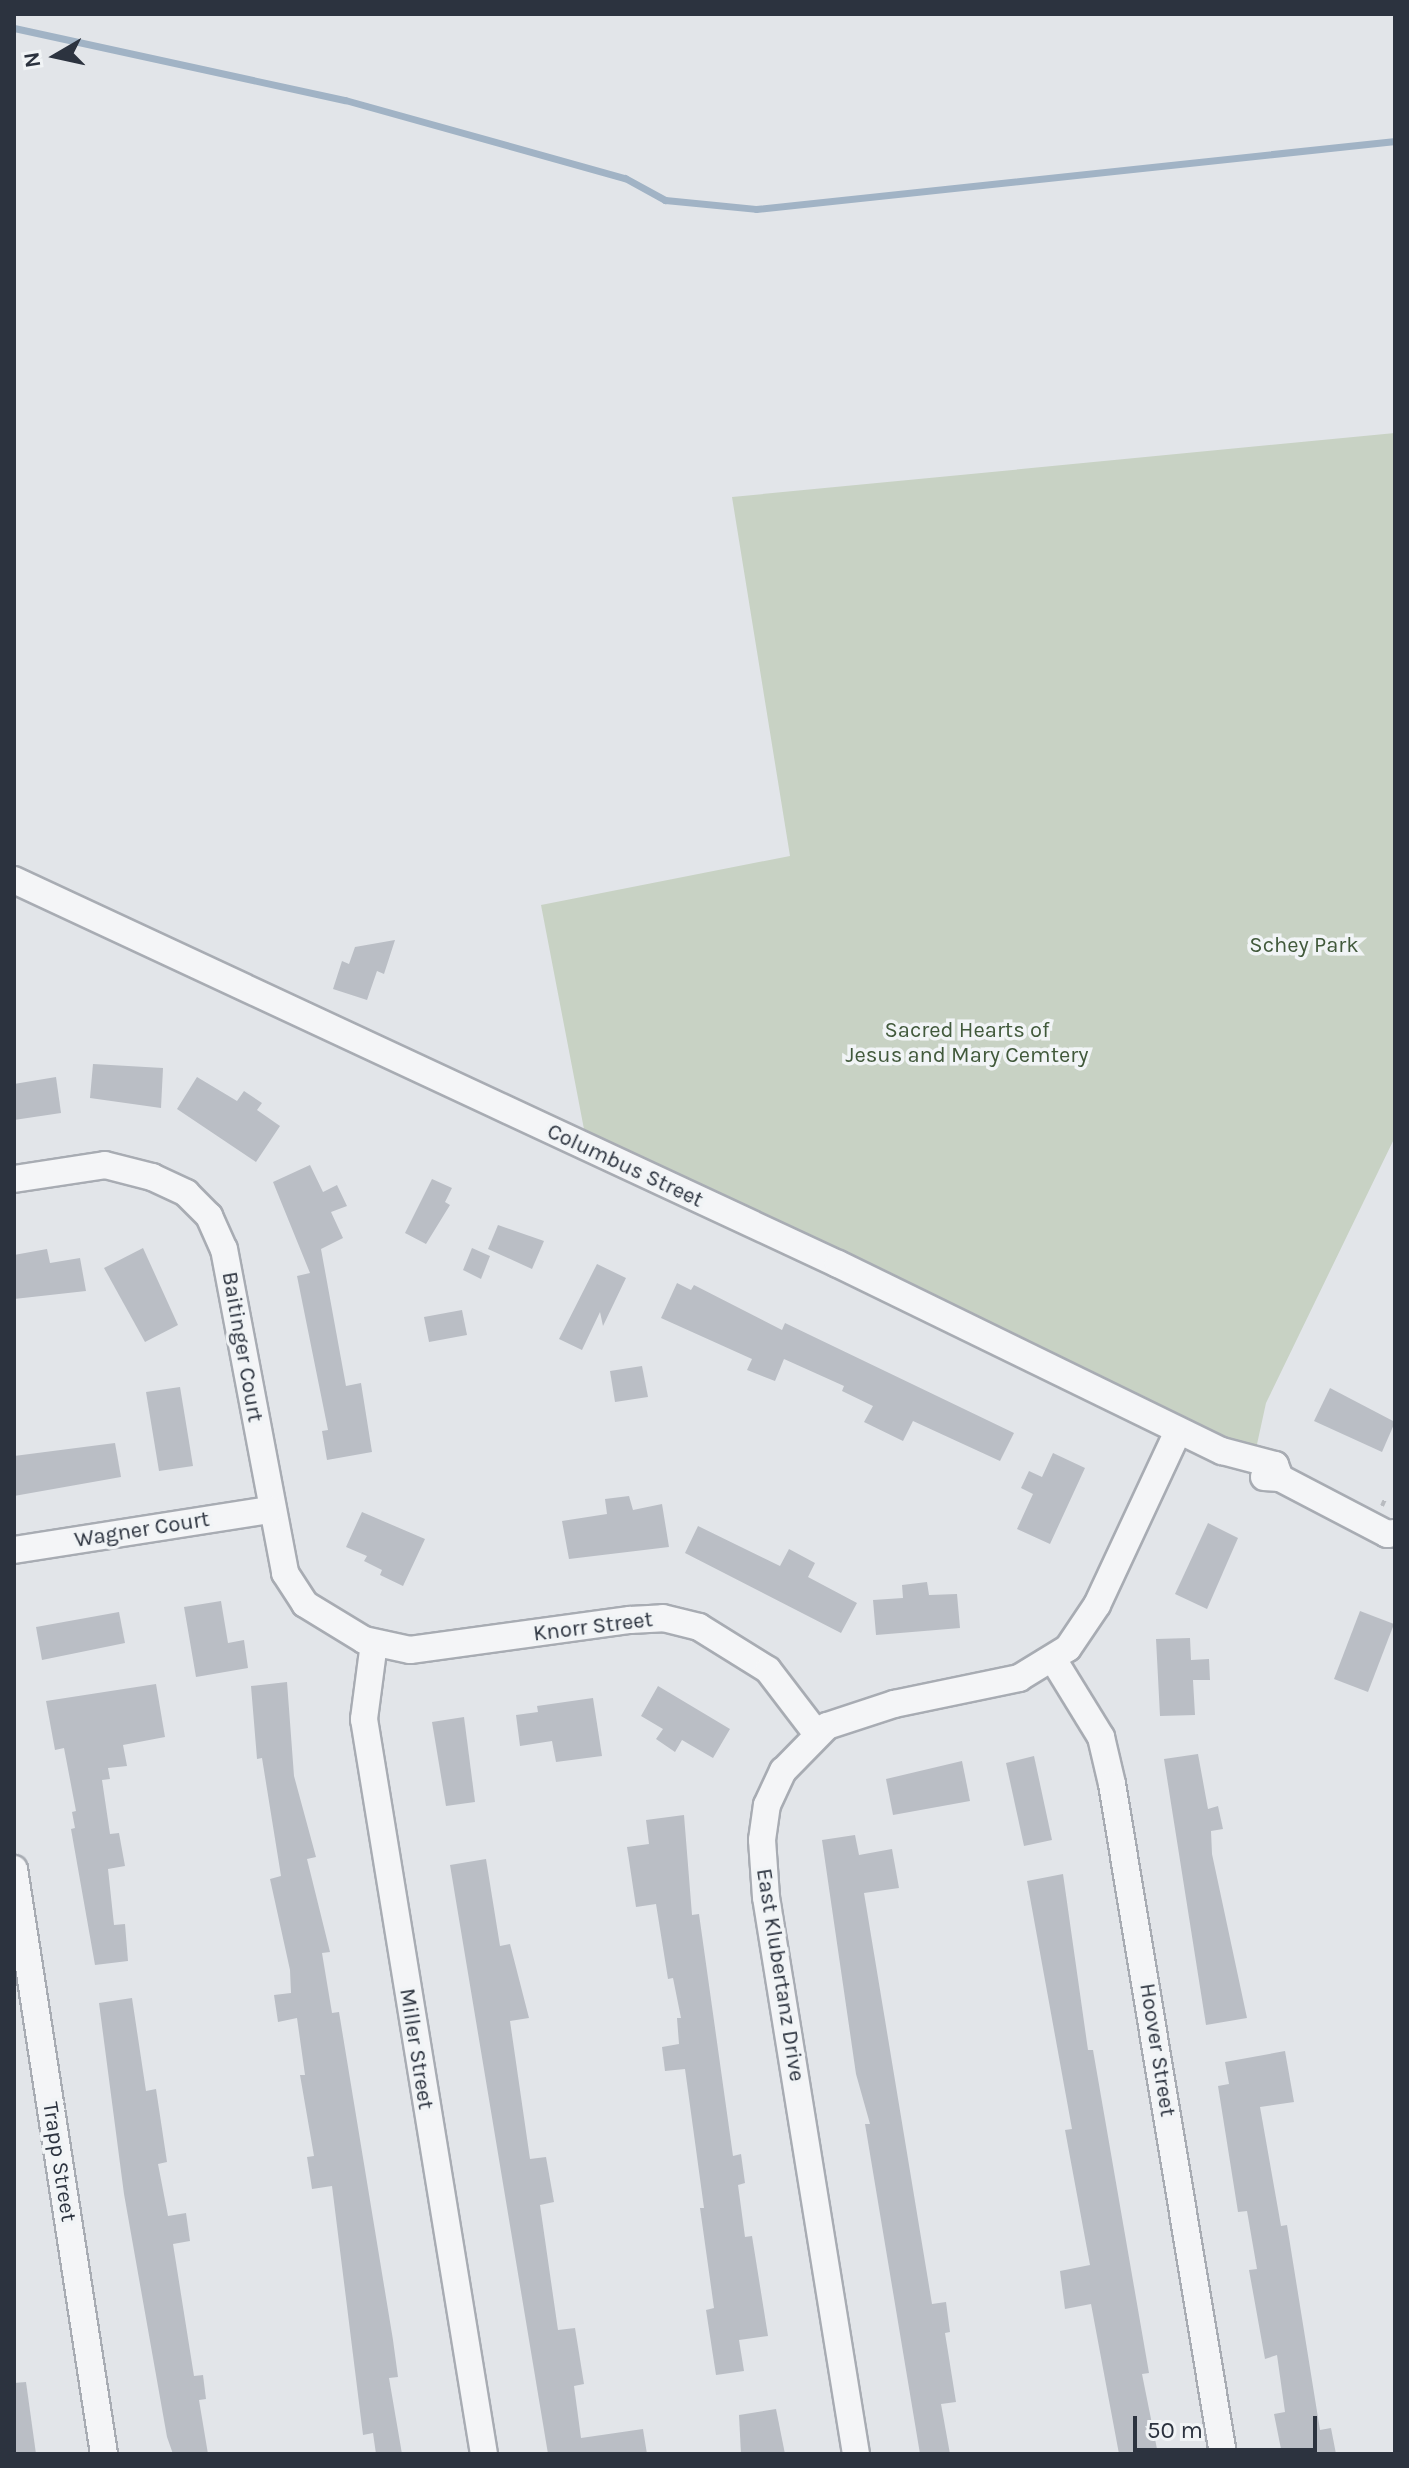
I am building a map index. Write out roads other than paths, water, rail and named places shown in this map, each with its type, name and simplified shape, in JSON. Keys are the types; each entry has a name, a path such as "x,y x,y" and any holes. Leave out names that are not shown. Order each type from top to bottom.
{"street":[{"name":"Columbus Street","path":"14,880 838,1264 1178,1431 1233,1456 1239,1453 1275,1465 1280,1478 1387,1534 1395,1532"},
{"name":"Baitinger Court","path":"14,1179 105,1165 152,1177 186,1193 209,1216 224,1249 270,1510 285,1573 305,1604 374,1643"},
{"name":"East Klubertanz Drive","path":"856,2454 763,1862 767,1805 783,1771 817,1734 894,1704 1019,1678 1068,1648 1097,1605 1178,1431"},
{"name":"Wagner Court","path":"14,1550 270,1510"},
{"name":"Knorr Street","path":"374,1643 410,1650 663,1618 699,1627 768,1670 817,1734"},
{"name":"Miller Street","path":"374,1643 366,1733 484,2454"},
{"name":"Hoover Street","path":"1053,1659 1101,1737 1112,1784 1223,2454"},
{"name":"Trapp Street","path":"14,1869 104,2454"}],"waterway":[{"path":"14,28 345,100 625,178 665,200 756,209 1395,141"}],"park label":[{"name":"Schey Park","path":"1304,946"},
{"name":"Sacred Hearts of Jesus and Mary Cemtery","path":"967,1042"}]}
